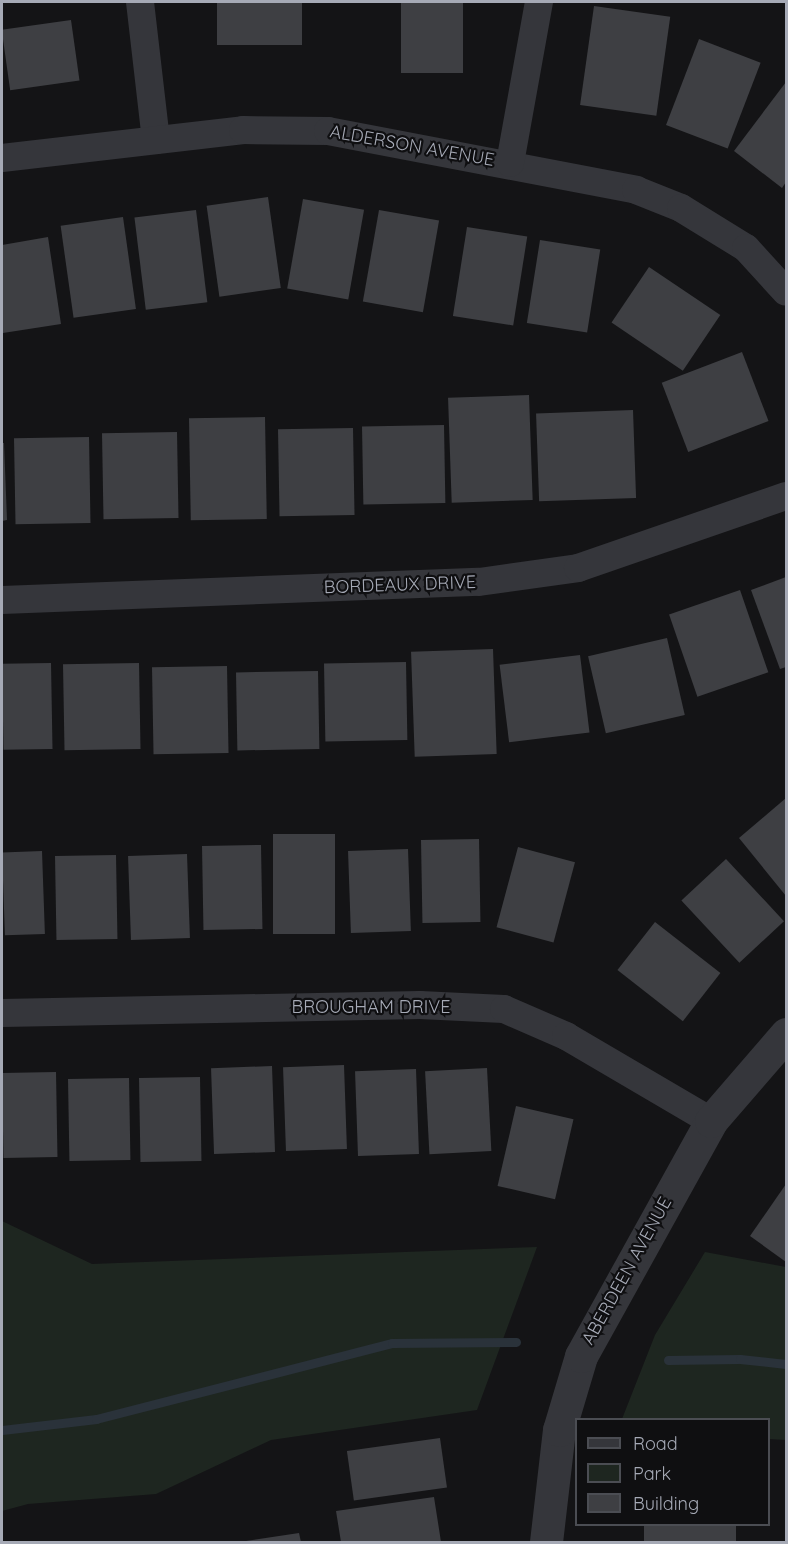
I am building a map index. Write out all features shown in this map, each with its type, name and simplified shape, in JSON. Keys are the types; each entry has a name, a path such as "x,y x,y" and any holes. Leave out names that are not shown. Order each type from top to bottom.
{"street":[{"path":"140,2 156,140"},
{"path":"510,163 539,2"},
{"name":"ALDERSON AVENUE","path":"2,158 243,129 307,129 510,163 636,190 681,208 746,248 786,292"},
{"name":"BORDEAUX DRIVE","path":"2,600 479,582 578,568 786,496"},
{"name":"BROUGHAM DRIVE","path":"2,1013 420,1005 504,1010 566,1036 711,1121"},
{"name":"ABERDEEN AVENUE","path":"546,1542 559,1430 581,1356 711,1121 786,1034"}],"green space":[{"path":"2,1221 92,1264 537,1247 477,1410 271,1440 156,1494 28,1504 2,1511"},
{"path":"705,1252 786,1267 786,1440 770,1439 770,1418 622,1418 655,1335"}],"building":[{"path":"217,2 302,2 302,45 217,45"},
{"path":"401,2 463,2 463,73 401,73"},
{"path":"594,6 670,17 656,116 580,105"},
{"path":"71,20 79,80 10,90 2,30"},
{"path":"699,39 761,63 728,149 666,125"},
{"path":"786,82 786,182 782,188 734,151"},
{"path":"268,197 281,288 219,297 207,206"},
{"path":"303,199 364,210 348,299 287,289"},
{"path":"196,210 207,302 146,310 134,218"},
{"path":"379,210 439,221 423,312 363,302"},
{"path":"123,217 136,309 74,318 61,226"},
{"path":"467,227 527,237 513,325 453,316"},
{"path":"48,237 61,324 3,333 2,245"},
{"path":"540,240 600,250 587,333 527,323"},
{"path":"649,267 720,315 683,371 612,323"},
{"path":"742,352 769,421 688,452 662,383"},
{"path":"529,395 533,500 452,503 448,398"},
{"path":"633,410 636,498 539,501 536,413"},
{"path":"265,417 267,519 191,520 189,418"},
{"path":"444,425 445,503 363,504 362,426"},
{"path":"353,428 355,515 280,516 278,429"},
{"path":"177,432 179,518 104,519 102,433"},
{"path":"89,437 91,523 16,524 14,438"},
{"path":"2,443 4,443 7,520 2,521"},
{"path":"786,577 786,667 780,669 751,590"},
{"path":"740,590 768,672 697,697 669,614"},
{"path":"667,638 685,715 606,733 588,656"},
{"path":"493,649 497,754 415,757 411,652"},
{"path":"580,655 590,732 509,742 500,665"},
{"path":"406,662 407,740 325,741 324,663"},
{"path":"51,663 53,749 4,750 2,664"},
{"path":"139,663 141,749 65,750 63,664"},
{"path":"227,666 229,753 154,754 152,667"},
{"path":"318,671 319,749 237,750 236,672"},
{"path":"786,798 786,896 739,838"},
{"path":"273,834 335,834 335,934 273,934"},
{"path":"479,839 480,922 422,923 421,840"},
{"path":"261,845 262,929 203,930 202,846"},
{"path":"518,847 575,862 554,942 497,927"},
{"path":"408,849 411,931 351,933 348,851"},
{"path":"42,851 45,934 5,935 2,852"},
{"path":"187,854 190,938 131,940 128,856"},
{"path":"116,855 117,939 56,940 55,856"},
{"path":"726,859 784,921 739,963 681,901"},
{"path":"655,922 720,973 683,1021 617,970"},
{"path":"344,1065 347,1149 286,1151 283,1067"},
{"path":"272,1066 275,1152 214,1154 211,1068"},
{"path":"487,1068 491,1151 429,1154 425,1071"},
{"path":"416,1069 419,1154 358,1156 355,1071"},
{"path":"56,1072 57,1157 3,1158 2,1073"},
{"path":"200,1077 201,1161 140,1162 139,1078"},
{"path":"129,1078 130,1160 69,1161 68,1079"},
{"path":"516,1106 573,1119 555,1199 498,1186"},
{"path":"786,1184 786,1262 750,1236"},
{"path":"440,1438 447,1488 354,1501 347,1451"},
{"path":"434,1497 441,1542 341,1542 336,1511"},
{"path":"644,1526 736,1526 736,1542 644,1542"},
{"path":"299,1533 301,1542 246,1542 246,1541"}],"waterway":[{"path":"2,1430 96,1419 392,1343 516,1342"},
{"path":"668,1360 740,1359 786,1364"}]}
